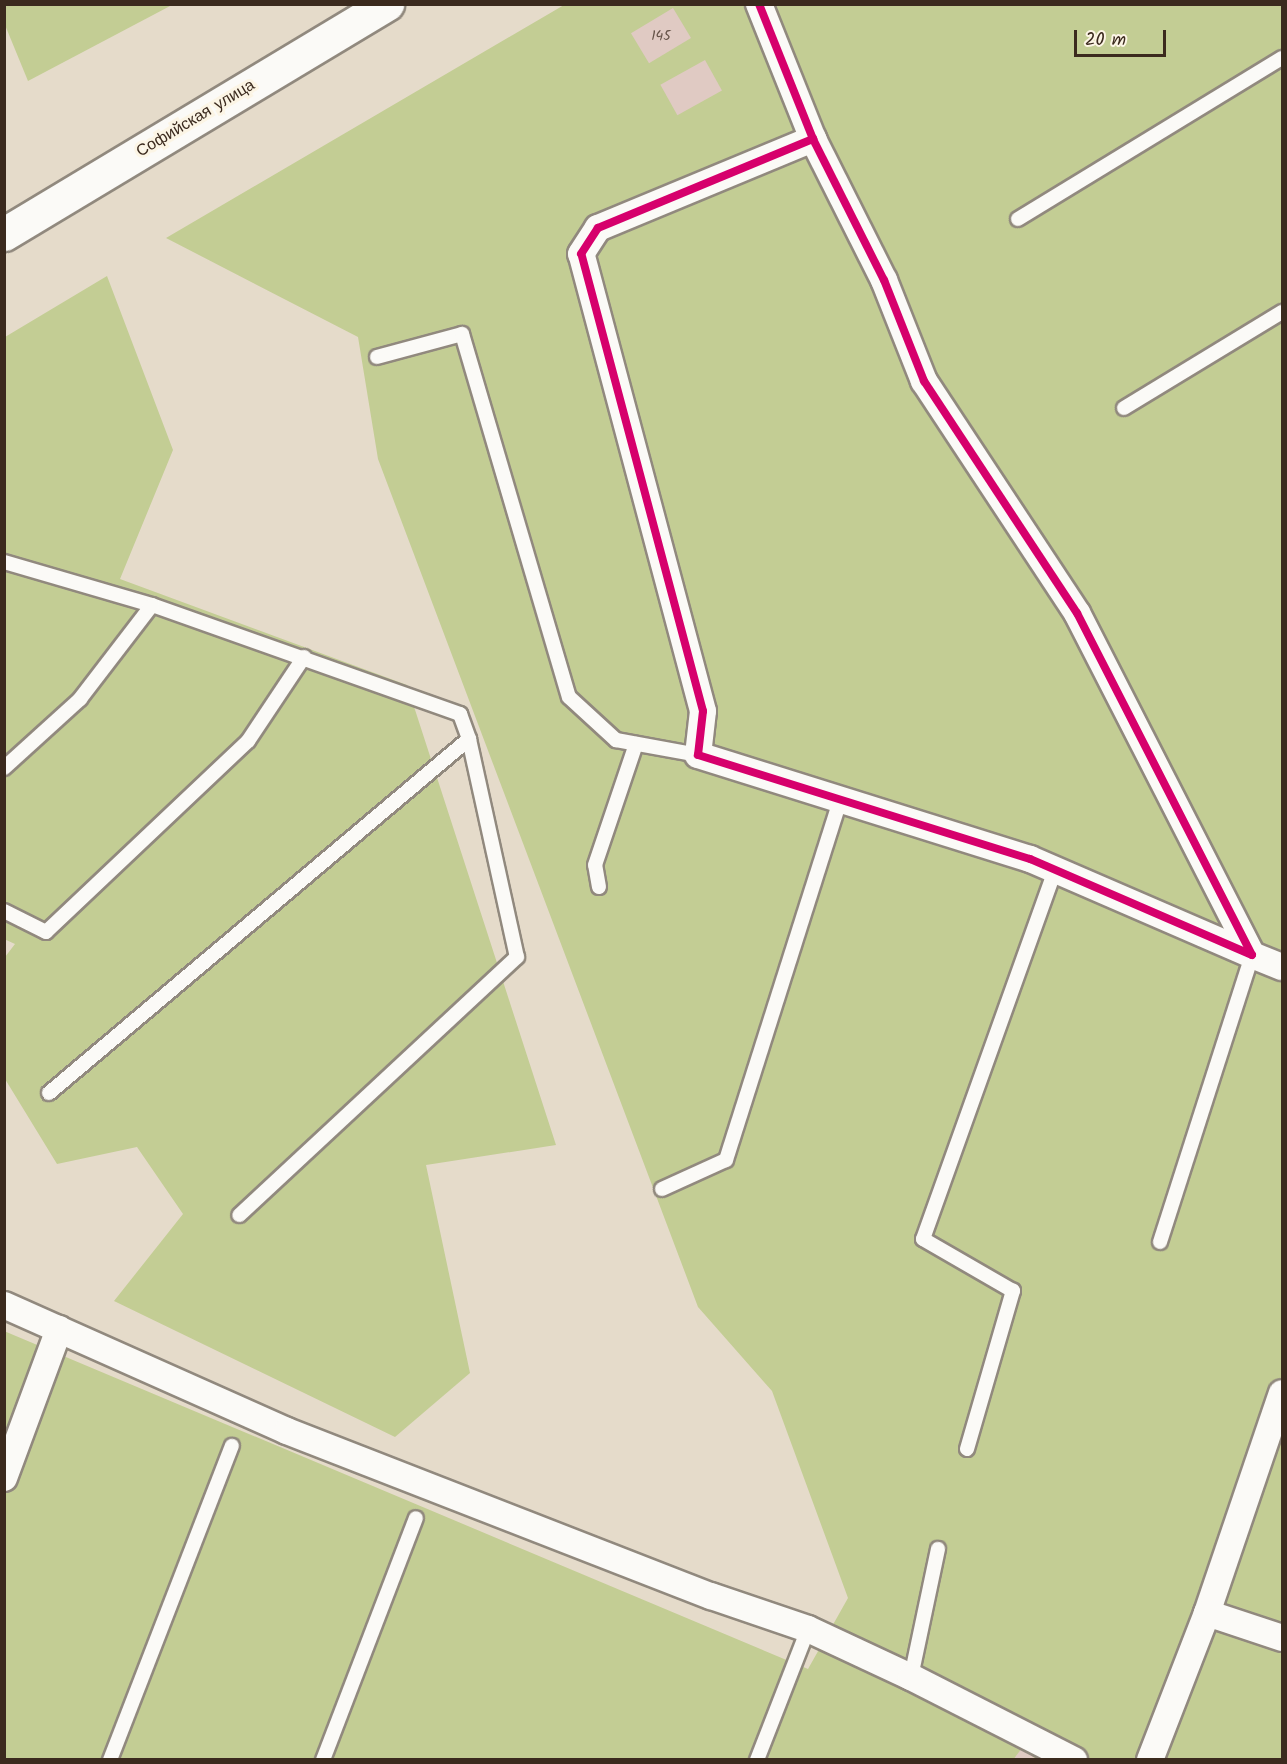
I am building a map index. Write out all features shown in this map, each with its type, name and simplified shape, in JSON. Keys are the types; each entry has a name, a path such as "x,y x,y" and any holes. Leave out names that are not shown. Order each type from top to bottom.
{"main road":[{"name":"Софийская улица","path":"4,234 387,4"}],"street":[{"path":"759,4 813,139 884,280 924,381 1077,613 1252,955"},
{"path":"813,139 598,228 581,254 704,711 698,755 1030,859 1282,967"},
{"path":"4,1305 287,1431 711,1596 808,1629 912,1677 1067,1758"},
{"path":"4,1478 59,1329"},
{"path":"1150,1760 1207,1613 1282,1393"},
{"path":"1207,1613 1282,1638"}],"lane":[{"path":"1018,219 1282,58"},
{"path":"1124,408 1282,312"},
{"path":"377,357 462,334 569,698 616,740 698,755"},
{"path":"4,562 152,605 460,714 469,739 516,957 239,1215"},
{"path":"4,768 80,699 152,605"},
{"path":"4,911 46,932 248,741 304,657"},
{"path":"49,1093 469,739"},
{"path":"599,887 595,865 636,744"},
{"path":"662,1189 726,1160 840,800"},
{"path":"967,1449 1013,1291 923,1239 1055,870"},
{"path":"1160,1242 1252,955"},
{"path":"110,1760 232,1446"},
{"path":"323,1760 416,1518"},
{"path":"912,1677 938,1549"},
{"path":"757,1760 808,1629"}],"green space":[{"path":"4,5 172,5 28,81 5,25"},
{"path":"564,5 1282,5 1282,1759 5,1759 4,1331 808,1669 848,1598 772,1391 698,1307 378,459 358,337 166,238"},
{"path":"107,276 173,450 120,579 407,685 556,1145 426,1165 470,1373 395,1437 114,1301 183,1214 137,1147 57,1164 5,1079 5,957 15,944 4,939 5,337"}],"building":[{"path":"673,8 691,38 649,63 631,33"},
{"path":"705,60 722,91 677,115 660,85"},
{"path":"1022,1748 1037,1760 1013,1760"}],"cycle path":[{"path":"759,4 813,139 884,280 924,381 1077,613 1252,955 1030,859 698,755 703,711 581,254 598,228 813,139"}]}
